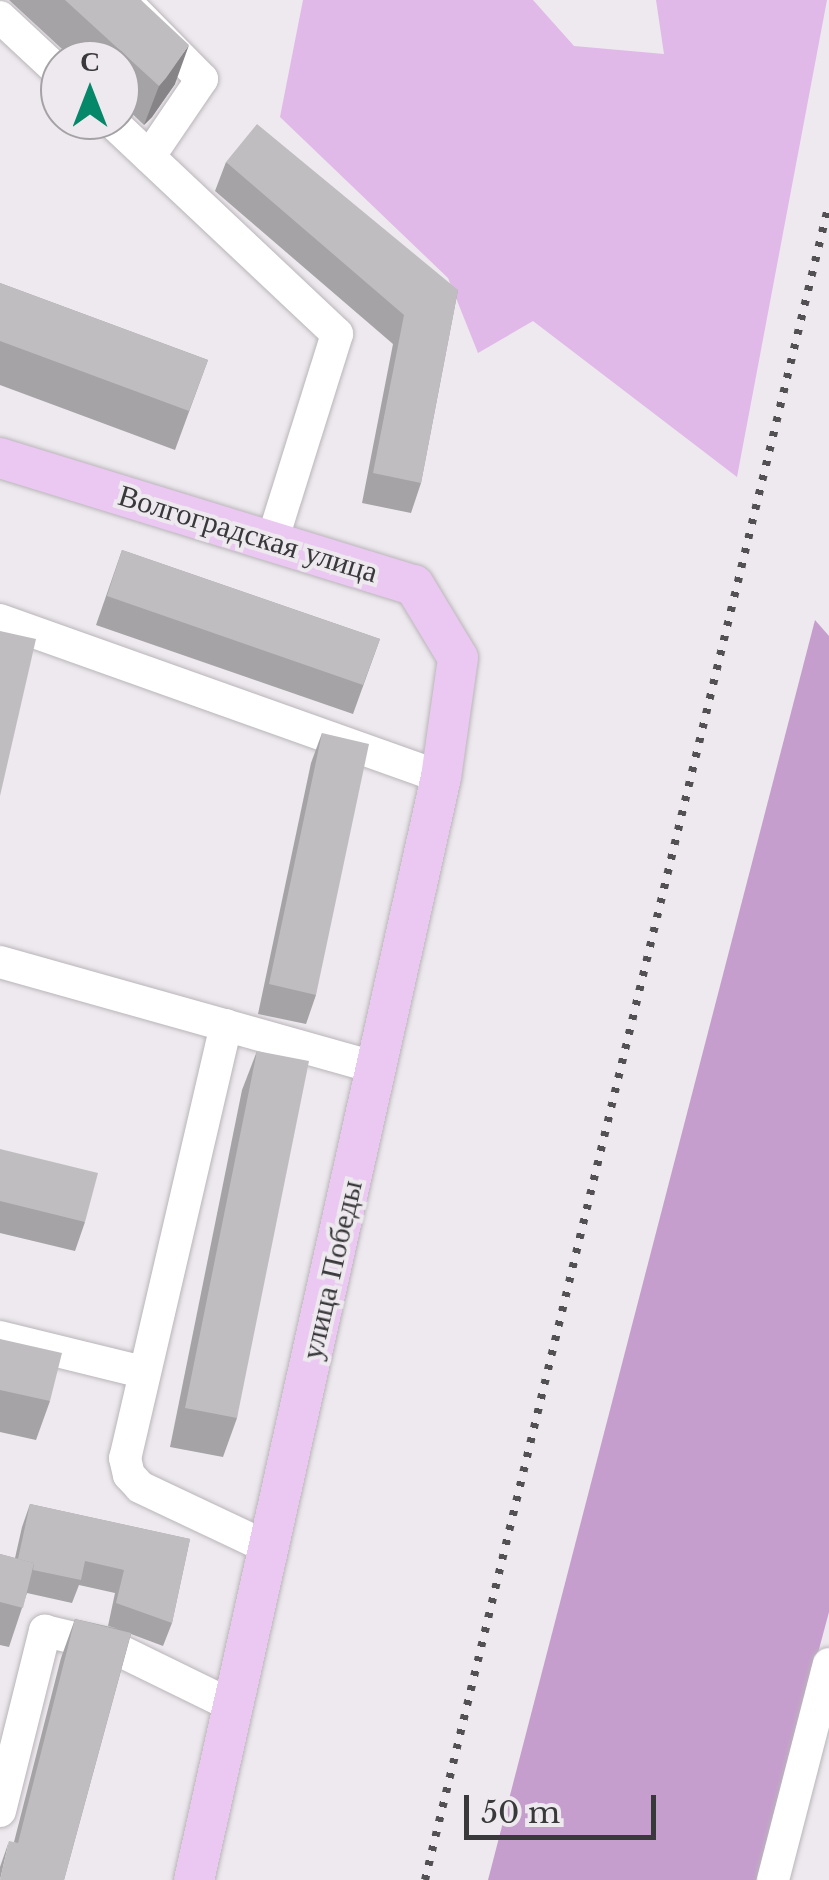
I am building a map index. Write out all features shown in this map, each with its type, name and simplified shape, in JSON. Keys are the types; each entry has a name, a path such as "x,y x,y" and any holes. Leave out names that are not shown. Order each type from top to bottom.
{"main road":[{"name":"Волгоградская улица","path":"0,458 414,585 458,658"},
{"name":"улица Победы","path":"194,1880 442,777 458,658"}],"street":[{"path":"124,0 202,79 149,157"},
{"path":"0,17 40,54"},
{"path":"131,140 338,334 272,542"},
{"path":"0,620 442,777"},
{"path":"0,962 378,1068"},
{"path":"226,1025 126,1440 130,1476 161,1500 269,1548"},
{"path":"0,1337 142,1372"},
{"path":"0,1811 46,1631 112,1647 234,1707"},
{"path":"773,1880 829,1664"}],"shaded area":[{"path":"303,0 533,0 574,46 664,54 656,0 827,0 737,477 533,321 478,353 448,278 280,117"},
{"path":"815,620 829,636 829,1612 757,1880 488,1880"}],"building":[{"path":"65,0 141,0 189,45 159,86 140,69 140,40 109,40"},
{"path":"257,124 458,290 421,483 373,473 404,315 226,162"},
{"path":"0,283 208,360 189,411 0,341"},
{"path":"122,550 380,639 363,685 107,596"},
{"path":"0,631 36,639 0,796"},
{"path":"322,733 369,744 316,995 269,984"},
{"path":"257,1051 309,1061 237,1418 185,1408"},
{"path":"0,1149 98,1173 85,1222 0,1201"},
{"path":"0,1339 62,1353 50,1401 0,1390"},
{"path":"30,1504 190,1539 172,1623 116,1603 124,1570 85,1561 81,1580 33,1570 34,1563 18,1559"},
{"path":"0,1554 34,1563 23,1608 0,1602"},
{"path":"75,1619 131,1633 64,1880 0,1880 9,1841 18,1843"}],"railway":[{"path":"425,1880 829,204"}]}
